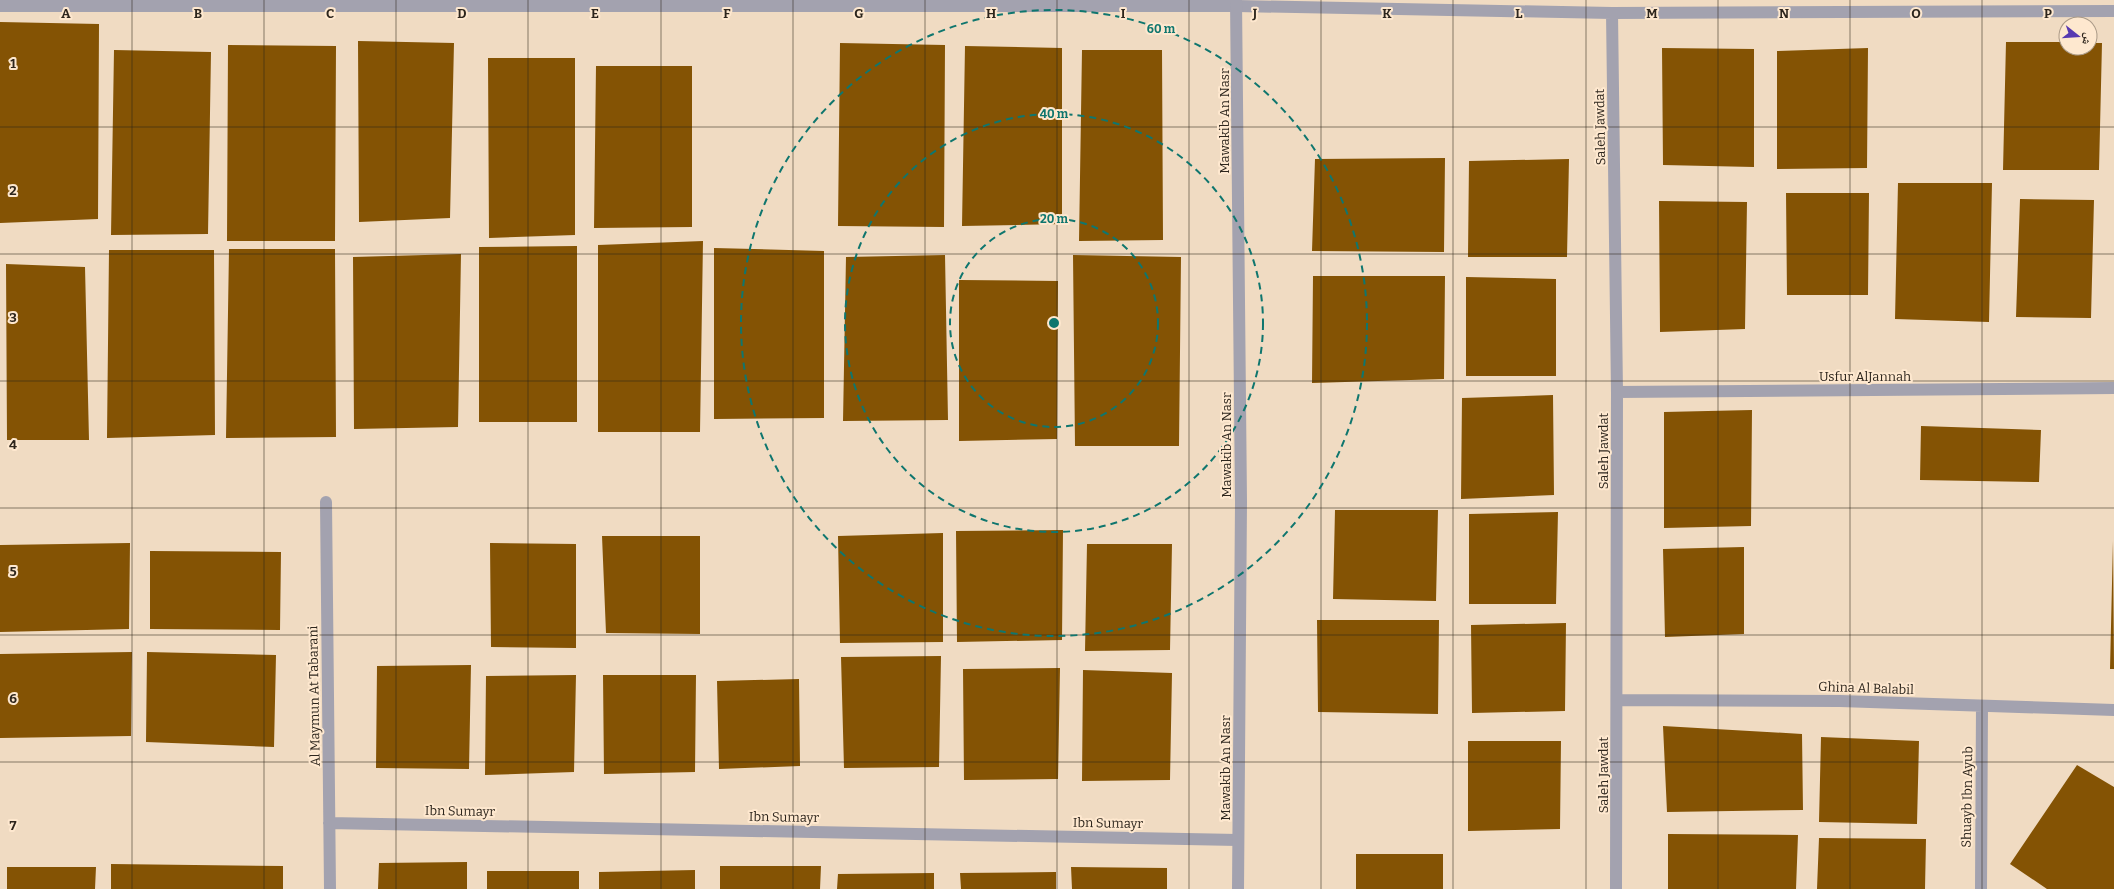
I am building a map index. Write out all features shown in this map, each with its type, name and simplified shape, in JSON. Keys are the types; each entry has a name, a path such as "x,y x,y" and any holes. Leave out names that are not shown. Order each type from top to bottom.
{"street":[{"path":"0,6 1237,3 1612,13 2114,11"},
{"name":"Mawakib An Nasr","path":"1237,3 1241,502 1238,889"},
{"name":"Saleh Jawdat","path":"1612,13 1616,392 1616,889"},
{"name":"Usfur AlJannah","path":"1616,392 2114,388"},
{"name":"Al Maymun At Tabarani","path":"326,502 330,889"},
{"name":"Ghina Al Balabil","path":"1617,700 1840,701 2114,710"},
{"name":"Shuayb Ibn Ayub","path":"1980,889 1982,706"},
{"name":"Ibn Sumayr","path":"329,823 1238,840"}],"building":[{"path":"0,22 99,24 98,219 0,223"},
{"path":"358,41 454,43 450,218 359,222"},
{"path":"2006,42 2058,42 2058,56 2098,56 2098,43 2102,43 2099,170 2003,170"},
{"path":"840,43 945,45 944,227 838,226"},
{"path":"228,45 336,46 335,241 227,241"},
{"path":"965,46 1062,48 1062,224 962,226"},
{"path":"1662,48 1754,49 1754,167 1663,165"},
{"path":"1868,48 1867,168 1777,169 1777,51"},
{"path":"114,50 211,52 208,234 111,235"},
{"path":"1082,50 1162,50 1163,240 1079,241"},
{"path":"488,58 575,58 575,235 489,238"},
{"path":"596,66 692,66 692,227 594,228"},
{"path":"1445,158 1444,252 1312,251 1315,159"},
{"path":"1569,159 1567,257 1468,257 1469,161"},
{"path":"1898,183 1992,183 1989,322 1895,319"},
{"path":"1786,193 1869,193 1868,295 1787,295"},
{"path":"2020,199 2094,200 2091,318 2016,317"},
{"path":"1659,201 1747,202 1745,329 1660,332"},
{"path":"703,241 700,432 598,432 598,245"},
{"path":"577,246 577,422 479,422 479,247"},
{"path":"714,248 824,251 824,418 714,419"},
{"path":"229,249 335,249 336,437 226,438"},
{"path":"109,250 214,250 215,435 107,438"},
{"path":"461,254 458,427 354,429 353,257"},
{"path":"945,255 948,420 843,421 846,257"},
{"path":"1073,255 1181,257 1179,446 1075,446"},
{"path":"6,264 85,267 89,440 7,440"},
{"path":"1313,276 1445,276 1444,379 1312,383"},
{"path":"1466,277 1556,279 1556,376 1466,376"},
{"path":"959,280 1058,281 1057,439 959,441"},
{"path":"1553,395 1554,495 1461,499 1462,398"},
{"path":"1752,410 1751,526 1664,528 1664,412"},
{"path":"1921,426 2041,430 2039,482 1920,480"},
{"path":"1335,510 1438,510 1436,601 1333,599"},
{"path":"1558,512 1556,604 1469,604 1469,514"},
{"path":"1063,530 1062,640 957,642 956,531"},
{"path":"943,533 943,642 840,643 838,536"},
{"path":"602,536 700,536 700,634 606,633"},
{"path":"2113,541 2114,669 2110,669"},
{"path":"130,543 129,629 0,632 0,545"},
{"path":"490,543 576,544 576,648 491,647"},
{"path":"1087,544 1172,544 1170,650 1085,651"},
{"path":"1744,547 1744,634 1665,637 1663,549"},
{"path":"150,551 281,552 280,630 150,629"},
{"path":"1317,620 1439,620 1438,714 1318,712"},
{"path":"1566,623 1565,711 1472,713 1471,625"},
{"path":"132,652 131,736 0,738 0,654"},
{"path":"147,652 276,655 274,747 146,742"},
{"path":"941,656 939,767 844,768 841,657"},
{"path":"471,665 469,769 376,768 377,666"},
{"path":"1060,668 1058,779 964,780 963,669"},
{"path":"1083,670 1172,673 1170,780 1082,781"},
{"path":"576,675 574,772 485,775 486,676"},
{"path":"603,675 696,675 695,772 604,774"},
{"path":"799,679 800,766 719,769 717,681"},
{"path":"1663,726 1802,734 1803,810 1667,812"},
{"path":"1821,737 1919,741 1917,824 1819,822"},
{"path":"1468,741 1561,741 1560,829 1468,831"},
{"path":"2077,765 2114,787 2114,889 2047,889 2010,864"},
{"path":"1668,834 1798,835 1796,889 1668,889"},
{"path":"1819,838 1926,839 1925,889 1817,889"},
{"path":"1356,854 1443,854 1443,889 1356,889"},
{"path":"467,862 467,889 378,889 379,863"},
{"path":"111,864 283,866 283,889 111,889"},
{"path":"720,866 821,866 820,889 720,889"},
{"path":"7,867 96,867 95,889 7,889"},
{"path":"1071,867 1167,868 1167,889 1072,889"},
{"path":"695,870 695,889 599,889 599,872"},
{"path":"487,871 579,871 579,889 487,889"},
{"path":"1056,872 1056,889 961,889 960,873"},
{"path":"934,873 934,889 837,889 838,874"}]}
